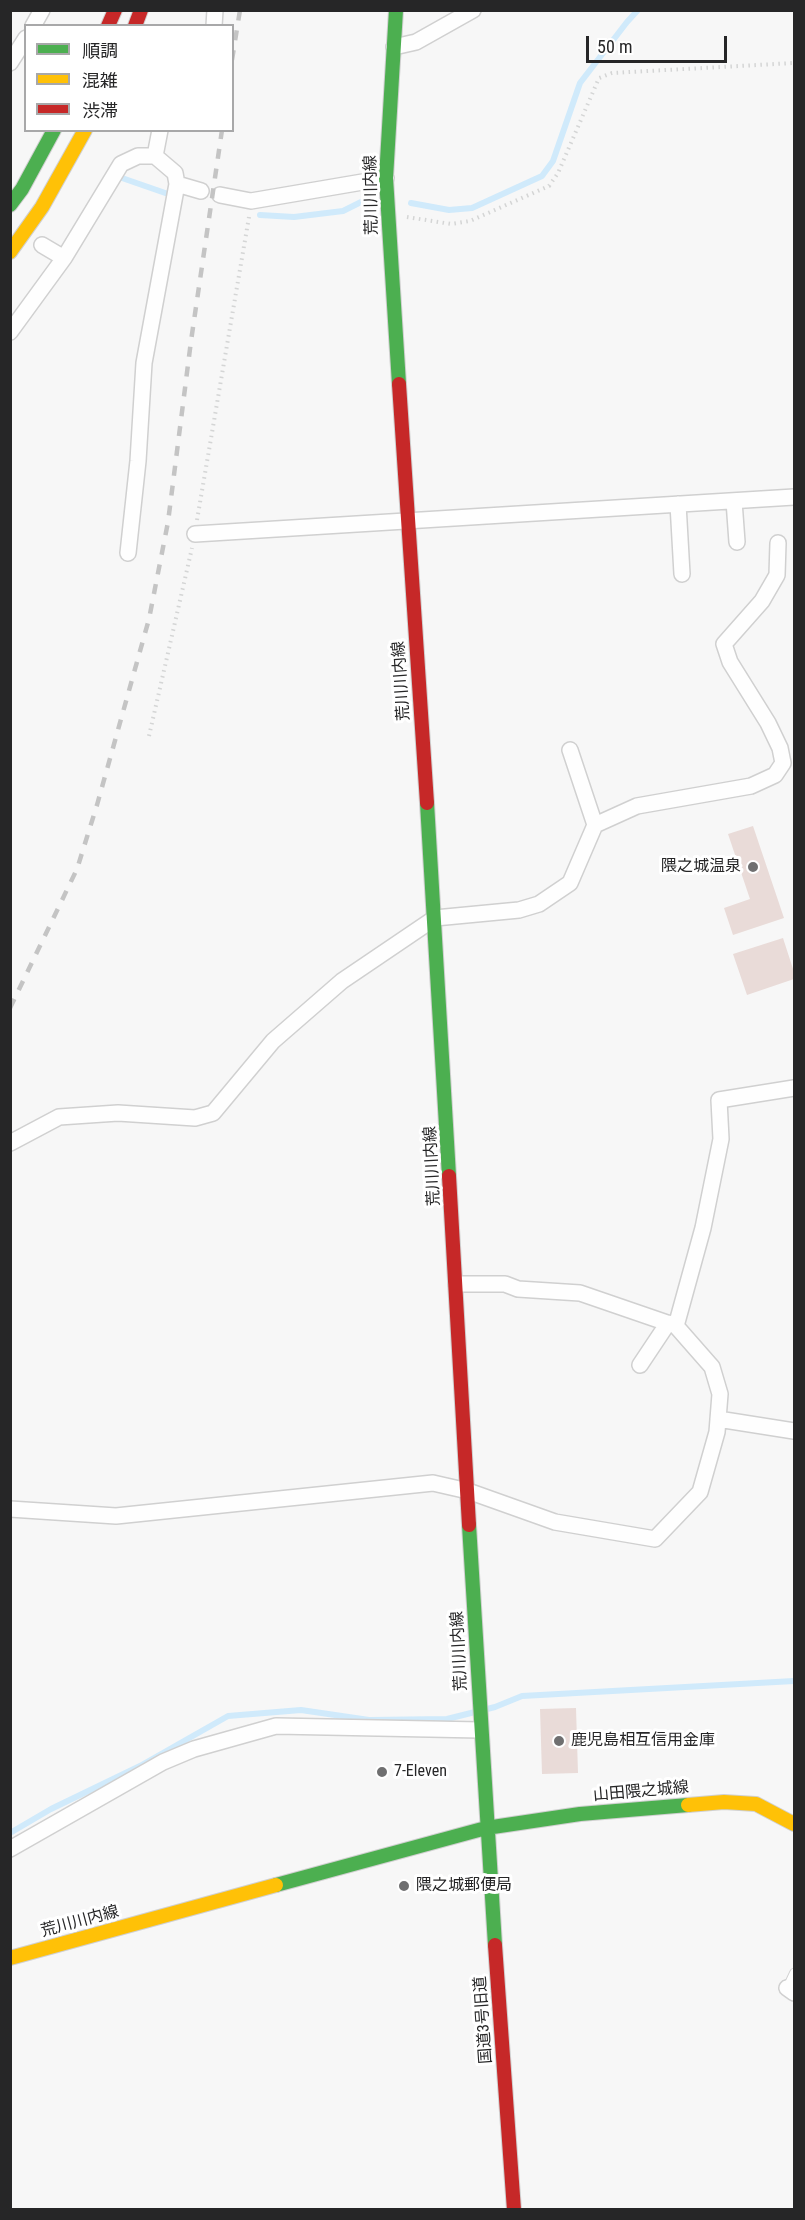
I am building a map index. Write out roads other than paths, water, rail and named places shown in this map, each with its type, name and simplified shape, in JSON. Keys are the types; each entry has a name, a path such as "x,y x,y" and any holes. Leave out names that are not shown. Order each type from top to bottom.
{"main road":[{"path":"109,24 115,10"},
{"name":"荒川川内線","path":"10,1959 486,1828 435,918 386,178 396,10"},
{"path":"10,205 22,189 53,132"},
{"path":"10,252 42,207 84,132"},
{"name":"山田隈之城線","path":"486,1828 580,1814 724,1802 756,1804 795,1824"},
{"name":"国道3号旧道","path":"486,1828 514,2210"}],"street":[{"path":"34,24 42,10"},
{"path":"394,47 416,42 473,10"},
{"path":"10,63 24,41"},
{"path":"155,156 160,132"},
{"path":"10,332 64,258 121,164 138,156 155,156 175,173 177,184 144,363 128,553"},
{"path":"220,195 251,201 386,178"},
{"path":"177,184 201,191"},
{"path":"42,245 64,258"},
{"path":"195,534 795,497"},
{"path":"734,501 738,542"},
{"path":"678,504 682,574"},
{"path":"595,825 637,806 751,786 775,776 783,763 780,748 768,723 730,662 724,644 762,601 777,575 778,543"},
{"path":"10,1143 59,1117 118,1113 195,1118 213,1113 273,1041 307,1011 342,981 435,918 519,910 539,904 570,883 595,825 570,750"},
{"path":"640,1365 672,1325 703,1228 721,1139 719,1100 795,1088"},
{"path":"10,1509 116,1516 433,1483 468,1491 555,1521 655,1539 700,1492 717,1432 720,1394 712,1367 672,1325 580,1293 518,1289 505,1284 456,1284"},
{"path":"718,1419 795,1431"},
{"path":"10,1849 163,1762 194,1749 276,1726 480,1718"}],"lane":[{"path":"791,1990 795,1973"}],"waterway":[{"path":"411,203 449,210 472,208 542,176 553,161 580,83 638,10"},
{"path":"122,178 171,195"},
{"path":"260,215 294,217 343,211 369,198"},
{"path":"10,1833 51,1809 140,1766 228,1716 301,1710 369,1720 447,1719 495,1707 522,1696 794,1681"}],"railway":[{"path":"234,48 240,10"},
{"path":"10,1008 77,869 149,619 168,522 191,341 222,132"}],"place":[{"name":"隈之城温泉","path":"753,867"},
{"name":"鹿児島相互信用金庫","path":"559,1741"},
{"name":"7-Eleven","path":"382,1772"},
{"name":"隈之城郵便局","path":"404,1886"}]}
